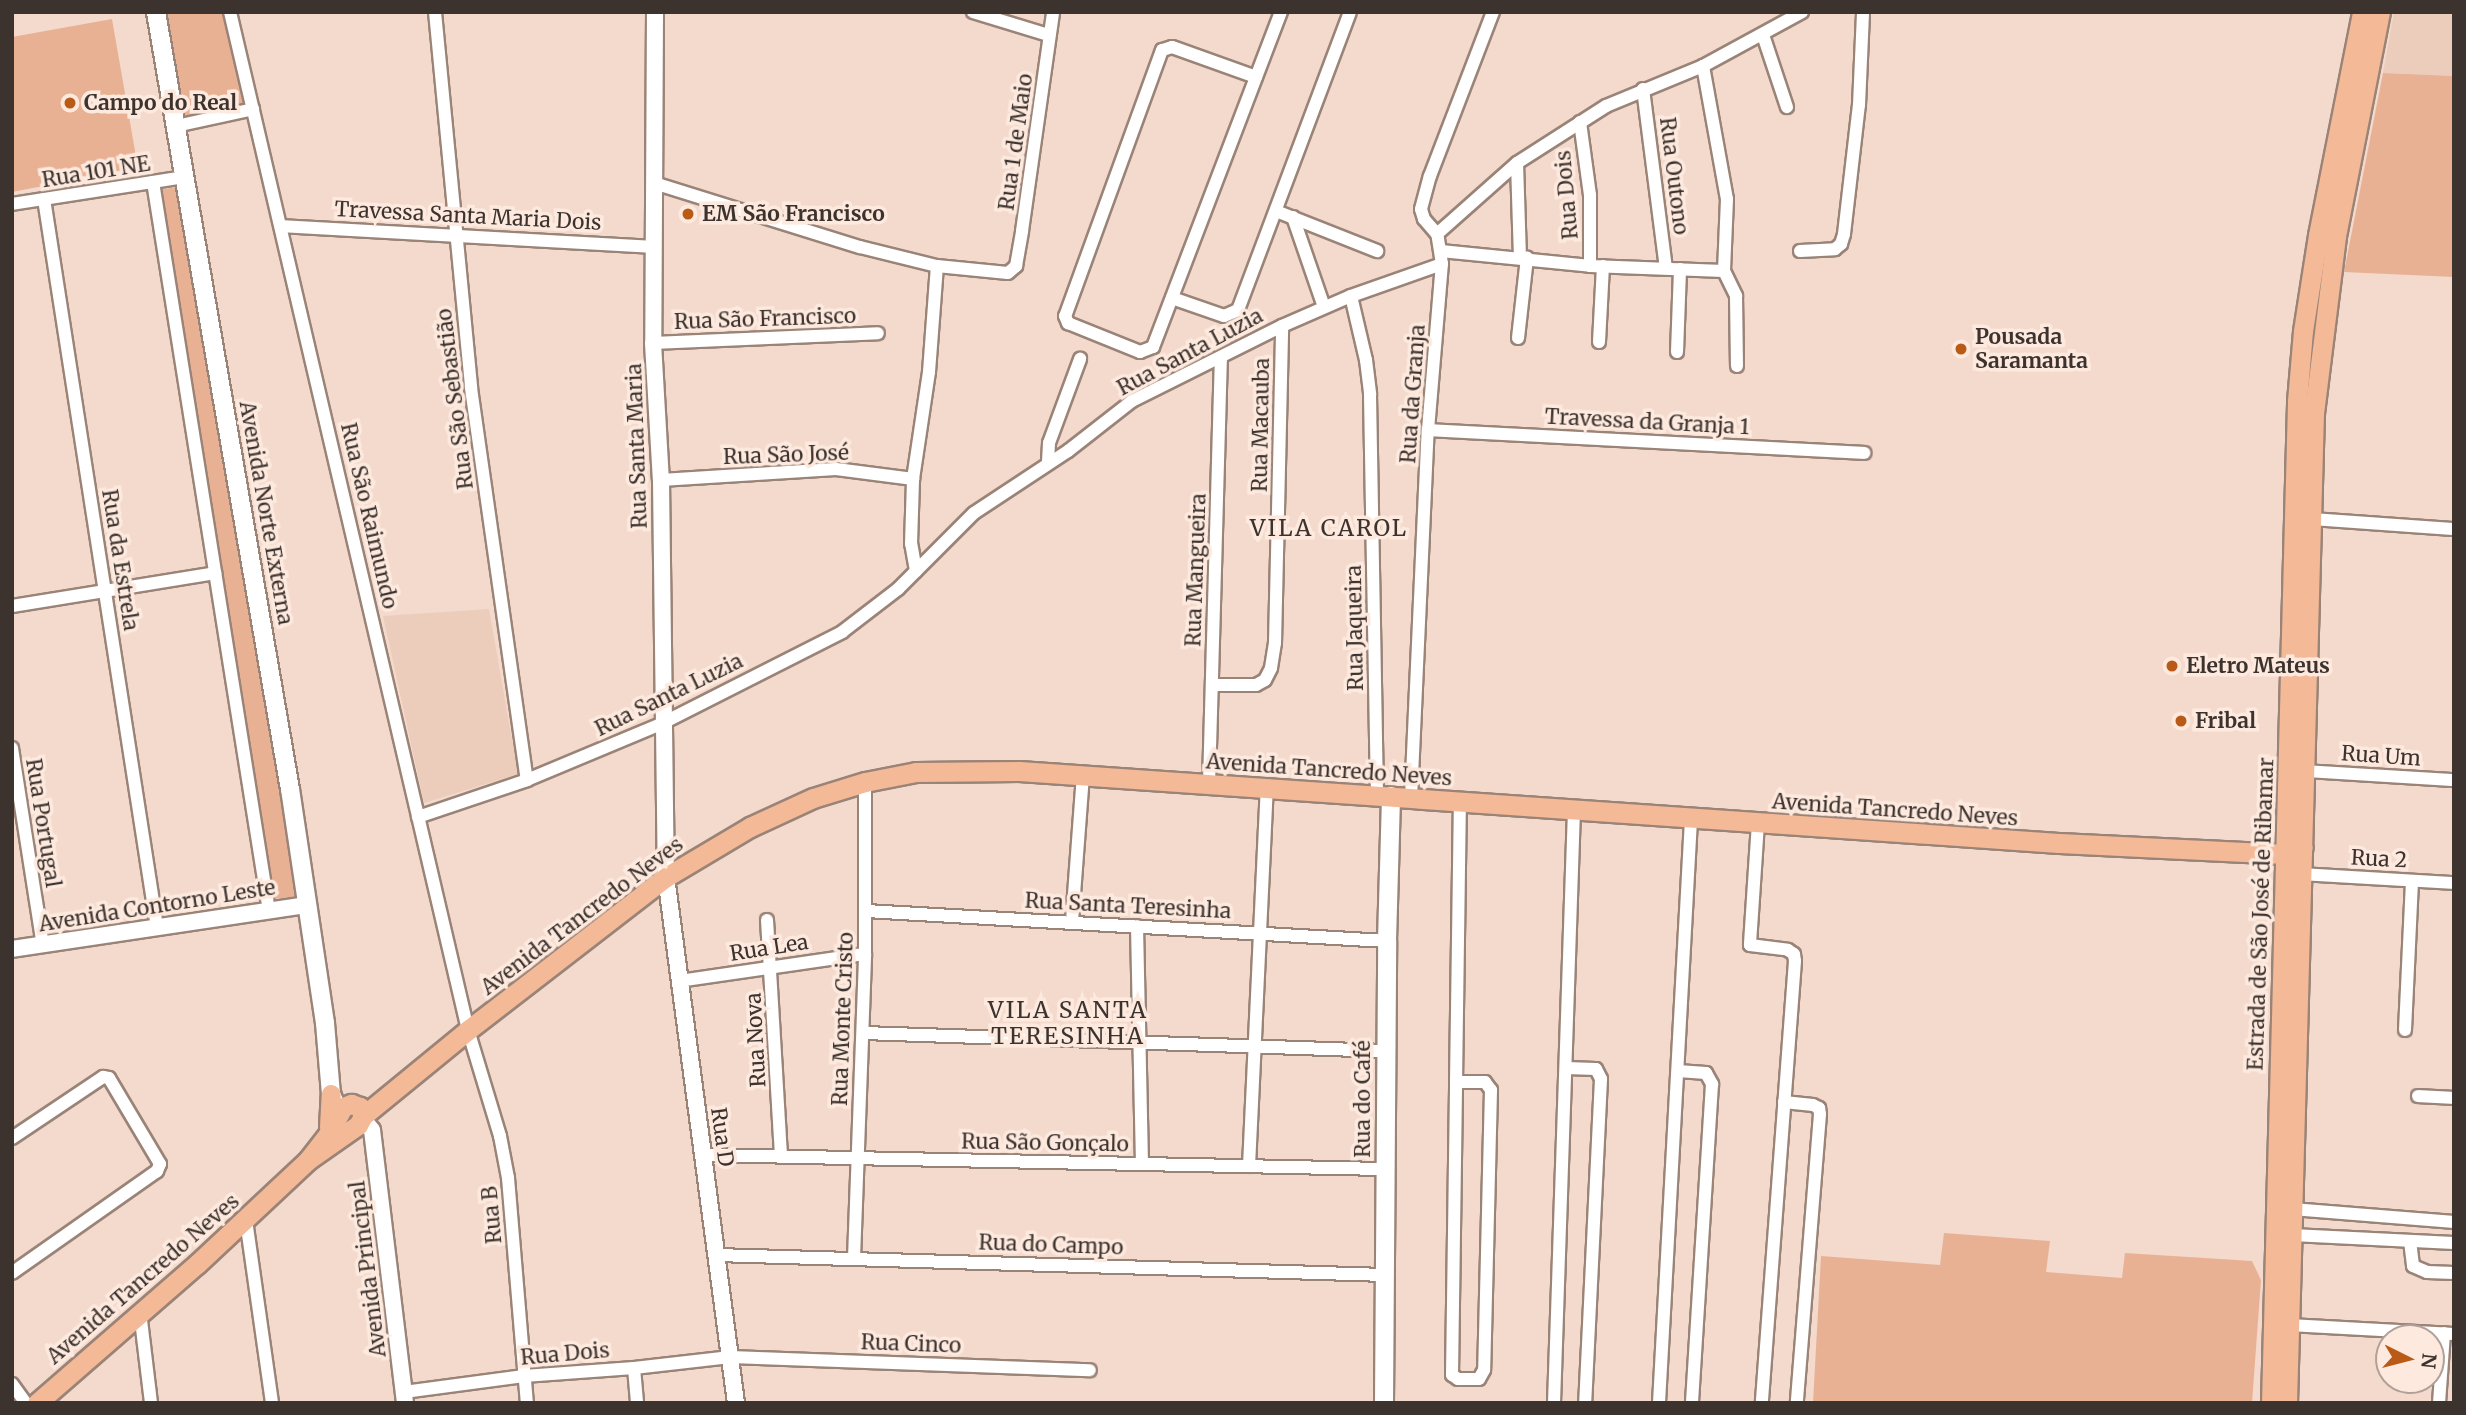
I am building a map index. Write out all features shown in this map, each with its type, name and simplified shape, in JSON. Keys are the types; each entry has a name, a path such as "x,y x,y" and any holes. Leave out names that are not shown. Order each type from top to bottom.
{"main road":[{"name":"Avenida Norte Externa","path":"156,12 308,905 325,1023 331,1094 356,1117"},
{"name":"Estrada de São José de Ribamar","path":"2271,1403 2295,850 2297,401 2303,331 2337,128 2362,12"},
{"name":"Estrada de São José de Ribamar","path":"2287,1403 2302,874 2295,850 2305,771 2314,413 2336,236 2380,12"},
{"name":"Avenida Tancredo Neves","path":"308,1160 327,1136 435,1057 666,877 750,827 813,798 864,782 916,772 953,769 1083,775 2059,843 2295,850"},
{"name":"Rua do Café","path":"1384,1403 1387,941 1393,796"},
{"name":"Avenida Norte Externa","path":"325,1023 340,1087 356,1117"},
{"path":"327,1136 331,1094"},
{"name":"Avenida Tancredo Neves","path":"37,1403 246,1220 356,1117"}],"street":[{"name":"Rua São Raimundo","path":"230,12 468,1030"},
{"name":"Rua São Sebastião","path":"435,12 471,388 527,780"},
{"name":"Rua Santa Maria","path":"655,12 653,343 661,480 666,877"},
{"path":"972,12 1048,35"},
{"name":"Rua 1 de Maio","path":"937,266 1008,273 1016,266 1044,90 1048,35 1053,12"},
{"path":"1256,77 1172,47 1162,50 1065,320 1140,352 1147,352 1153,347 1281,12"},
{"path":"1172,298 1224,316 1238,310 1350,12"},
{"name":"Rua da Granja","path":"1393,796 1428,430 1441,257 1437,234 1424,219 1422,198 1493,12"},
{"path":"1437,234 1517,163 1580,122 1643,89 1703,66 1802,12"},
{"path":"1800,251 1835,249 1841,244 1844,234 1859,105 1863,12"},
{"path":"1763,35 1787,107"},
{"path":"1703,66 1727,199 1724,271 1736,296 1737,366"},
{"name":"Rua Outono","path":"1643,89 1666,268"},
{"path":"176,126 253,109"},
{"name":"Rua Dois","path":"1580,122 1597,266 1599,342"},
{"path":"1517,163 1524,257 1518,338"},
{"name":"Rua 101 NE","path":"12,204 185,177"},
{"path":"153,182 269,911"},
{"path":"654,183 795,229 937,266 929,372 913,479 911,544 916,571"},
{"name":"Rua da Estrela","path":"44,199 157,928"},
{"path":"1276,211 1377,251"},
{"path":"1293,217 1325,307"},
{"name":"Travessa Santa Maria Dois","path":"281,226 456,233 653,247"},
{"path":"1441,257 1524,257 1597,266 1724,271"},
{"name":"Rua Santa Luzia","path":"418,817 527,780 663,723 842,632 898,589 974,513 1132,401 1282,326 1441,257"},
{"path":"1677,352 1680,269"},
{"name":"Rua Jaqueira","path":"1351,296 1366,360 1370,395 1393,796"},
{"name":"Rua Macauba","path":"1212,685 1256,685 1265,680 1271,668 1275,643 1282,326"},
{"name":"Rua São Francisco","path":"653,343 878,333"},
{"name":"Rua Mangueira","path":"1209,785 1221,357"},
{"path":"1048,462 1049,443 1080,359"},
{"name":"Travessa da Granja 1","path":"1428,430 1864,453"},
{"name":"Rua São José","path":"661,480 836,469 913,479"},
{"path":"2311,519 2454,529"},
{"path":"12,606 215,573"},
{"name":"Rua Portugal","path":"12,748 43,945"},
{"name":"Rua Um","path":"2305,771 2454,780"},
{"path":"1072,921 1083,775"},
{"name":"Rua Monte Cristo","path":"854,1258 866,911 864,782"},
{"path":"1250,1166 1266,788"},
{"path":"1456,1082 1485,1083 1491,1090 1484,1370 1479,1379 1458,1379 1452,1376 1456,1082 1460,802"},
{"path":"1554,1403 1574,810"},
{"path":"1659,1403 1691,819"},
{"path":"1758,823 1750,945 1788,950 1794,954 1795,961 1762,1403"},
{"name":"Rua 2","path":"2302,874 2454,883"},
{"name":"Rua D","path":"666,877 736,1403"},
{"path":"2404,1030 2412,881"},
{"name":"Avenida Contorno Leste","path":"12,949 308,905"},
{"name":"Rua Santa Teresinha","path":"866,911 1387,941"},
{"name":"Rua Nova","path":"767,920 781,1157"},
{"path":"1137,926 1142,1164"},
{"name":"Rua Lea","path":"679,981 865,954"},
{"name":"Rua B","path":"468,1030 500,1136 508,1178 527,1403"},
{"path":"863,1033 1386,1051"},
{"path":"1566,1068 1596,1069 1601,1079 1585,1403"},
{"path":"1678,1071 1706,1073 1712,1084 1692,1403"},
{"path":"12,1138 103,1076 109,1078 160,1164 157,1171 12,1273"},
{"path":"2418,1096 2454,1098"},
{"path":"1784,1102 1813,1105 1819,1108 1820,1114 1797,1403"},
{"name":"Avenida Principal","path":"356,1117 404,1398"},
{"name":"Rua São Gonçalo","path":"704,1155 1386,1169"},
{"path":"2292,1209 2454,1222"},
{"path":"246,1220 272,1403"},
{"path":"2292,1235 2454,1243"},
{"path":"2410,1241 2413,1266 2427,1272 2454,1273"},
{"name":"Rua do Campo","path":"716,1255 1385,1275"},
{"path":"140,1312 151,1403"},
{"path":"2289,1325 2449,1334 2438,1403"},
{"name":"Rua Dois","path":"404,1398 524,1376 634,1368 730,1357"},
{"name":"Rua Cinco","path":"730,1357 1090,1370"},
{"path":"634,1368 637,1403"},
{"path":"12,1384 26,1403"}],"shaded area":[{"path":"165,12 223,12 244,106 185,119"},
{"path":"2394,12 2454,12 2454,76 2383,73"},
{"name":"Campo do Real","path":"112,19 138,168 12,192 12,37"},
{"path":"2383,73 2454,76 2454,277 2344,272"},
{"path":"178,187 301,896 274,899 158,190"},
{"path":"489,609 518,774 424,803 383,616"},
{"path":"1944,1233 2050,1241 2046,1272 2122,1278 2125,1253 2252,1261 2261,1280 2252,1403 1813,1403 1821,1256 1940,1265"}],"place":[{"name":"Campo do Real","path":"70,103"},
{"name":"EM São Francisco","path":"688,214"},
{"name":"Pousada Saramanta","path":"1961,349"},
{"name":"Eletro Mateus","path":"2172,666"},
{"name":"Fribal","path":"2181,721"}],"district":[{"name":"VILA CAROL","path":"1329,528"},
{"name":"VILA SANTA TERESINHA","path":"1068,1023"}]}
